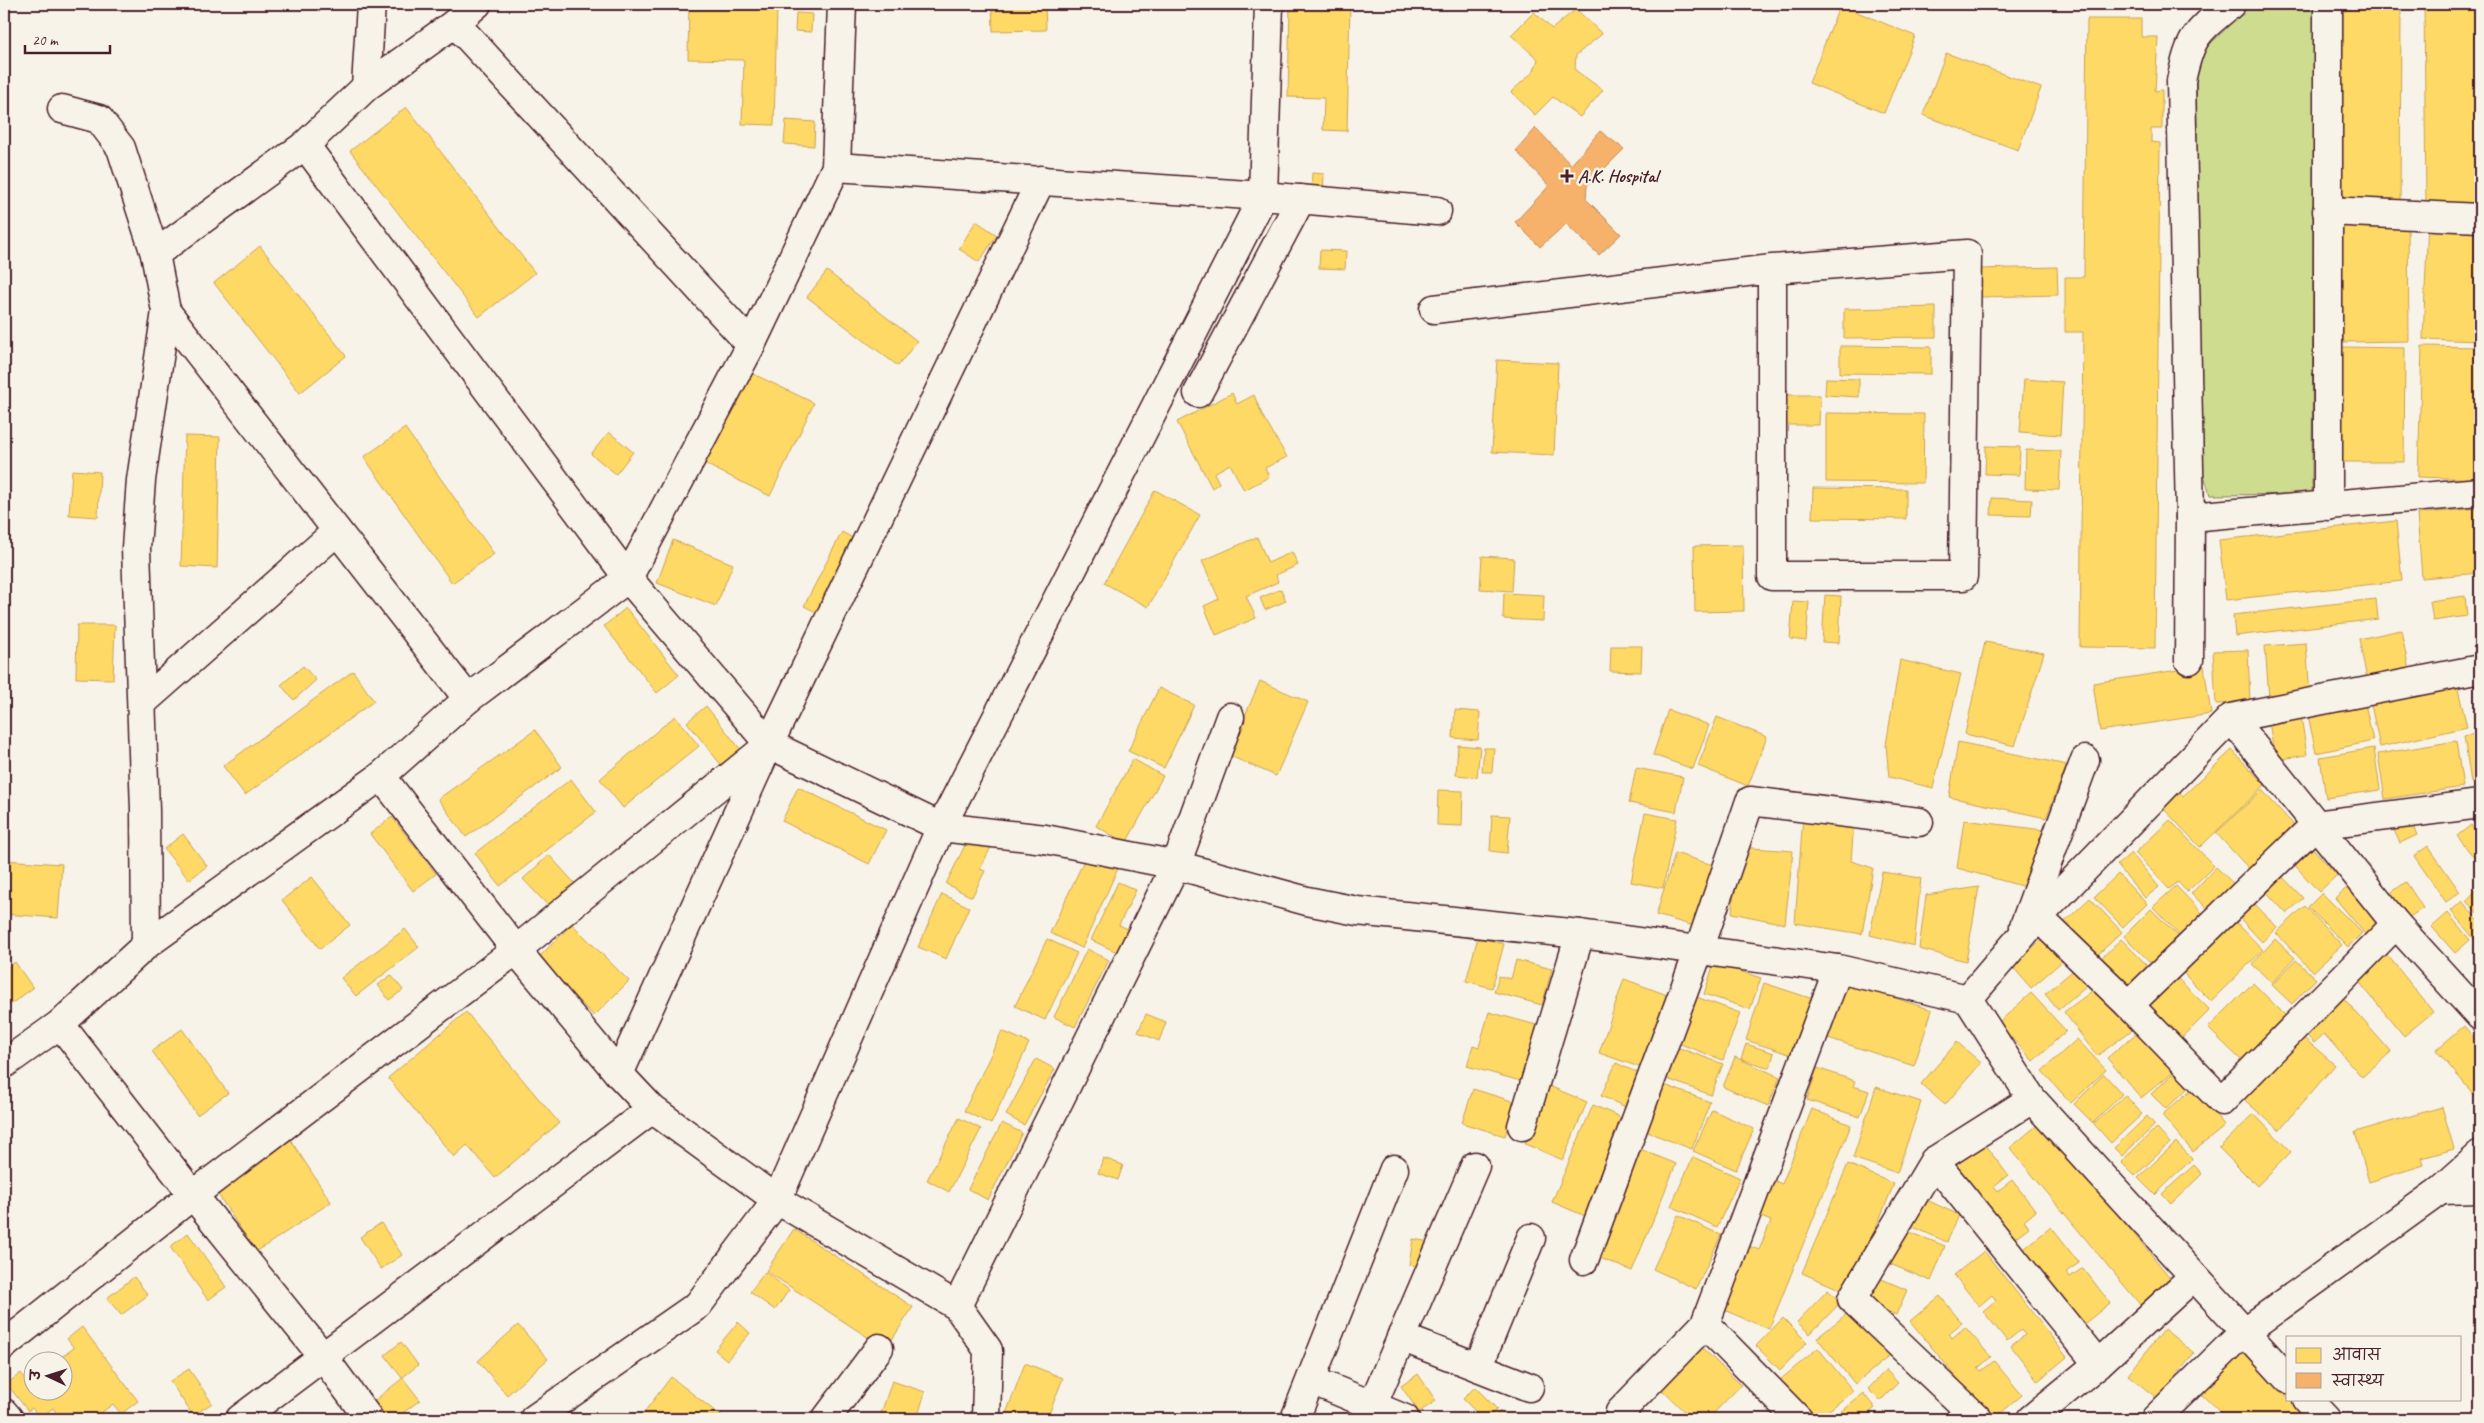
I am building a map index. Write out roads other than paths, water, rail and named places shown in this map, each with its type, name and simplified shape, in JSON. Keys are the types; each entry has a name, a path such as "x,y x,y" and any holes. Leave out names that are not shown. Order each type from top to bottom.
{"street":[{"path":"366,87 371,4"},
{"path":"155,254 305,145 366,87 455,23 477,4"},
{"path":"4,1064 60,1024 146,945 381,776 468,699 628,578 751,345 836,167 842,4"},
{"path":"534,1419 698,1305 777,1200 941,827 1263,196 1270,4"},
{"path":"2189,660 2190,517 2181,81 2188,50 2198,31 2231,4"},
{"path":"2328,4 2328,506"},
{"path":"455,23 751,345"},
{"path":"62,109 100,119 121,148 155,254 166,311 141,480 136,548 142,703 146,945"},
{"path":"305,145 628,578 769,744 941,827 1045,839 1176,865 1306,901 1357,911 1580,934 1838,969 1968,999 2032,1099 2286,1377"},
{"path":"836,167 1263,196 1437,211"},
{"path":"618,1074 769,744 1041,180"},
{"path":"1198,393 1301,199"},
{"path":"2327,211 2480,218"},
{"path":"1434,309 1772,269 1967,254 1963,576 1772,576 1772,269"},
{"path":"166,311 468,699"},
{"path":"2190,517 2480,492"},
{"path":"142,703 337,531"},
{"path":"1968,999 2038,917 2231,718 2480,669"},
{"path":"956,1306 1176,865 1230,716"},
{"path":"2231,718 2396,924 2476,1003"},
{"path":"4,1345 193,1195 516,950 769,744"},
{"path":"2019,939 2085,760"},
{"path":"381,776 516,950 618,1074 652,1109 777,1200 956,1306 988,1350 986,1419"},
{"path":"1584,1260 1699,950 1750,801 1918,822"},
{"path":"2129,1005 2315,825 2480,804"},
{"path":"2038,917 2129,1005 2222,1102 2396,924"},
{"path":"1522,1126 1580,934"},
{"path":"1618,1417 1705,1324 1838,969"},
{"path":"60,1024 193,1195 324,1358 369,1419"},
{"path":"1973,1418 1852,1299 1934,1161 2032,1099"},
{"path":"240,1419 324,1358 652,1109"},
{"path":"2155,1419 2244,1332 2441,1190 2480,1155"},
{"path":"1934,1161 2098,1364"},
{"path":"1372,1406 1475,1166"},
{"path":"1295,1419 1394,1169"},
{"path":"2441,1190 2480,1190"},
{"path":"1478,1367 1531,1238"},
{"path":"2031,1419 2098,1364 2193,1277"},
{"path":"1705,1324 1798,1419"},
{"path":"1402,1337 1529,1387"},
{"path":"826,1419 879,1348"},
{"path":"1311,1380 1405,1419"},
{"path":"2308,1400 2326,1419"},
{"path":"4,1413 9,1419"}],"place":[{"name":"A.K. Hospital","path":"1567,176"}]}
